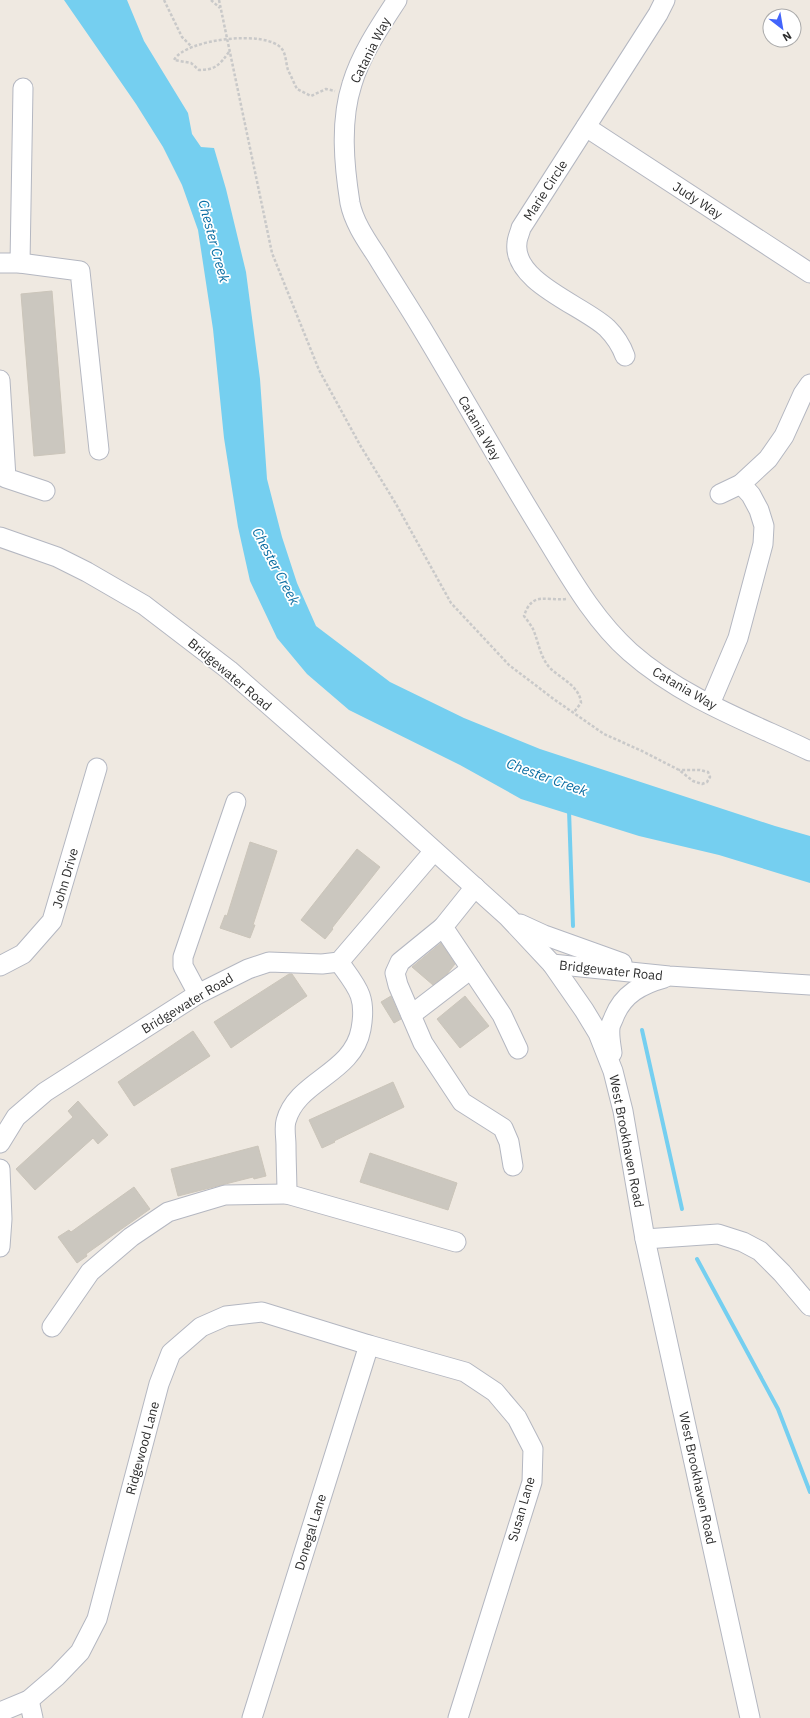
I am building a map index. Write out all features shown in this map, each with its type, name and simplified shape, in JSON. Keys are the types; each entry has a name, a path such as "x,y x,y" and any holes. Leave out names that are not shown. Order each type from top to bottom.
{"street":[{"name":"Catania Way","path":"397,0 362,59 352,82 346,107 346,171 350,206 359,229 421,326 500,464 582,595 614,637 632,654 664,679 710,704 810,751"},
{"name":"Marie Circle","path":"625,356 620,343 606,328 529,276 520,262 516,244 521,228 658,14 665,0"},
{"path":"20,263 23,88"},
{"name":"Judy Way","path":"586,127 810,274"},
{"path":"0,263 20,263 80,271 100,450"},
{"path":"0,380 6,478 45,491"},
{"path":"720,494 741,484 768,458 784,436 803,394 810,384"},
{"path":"710,704 738,638 763,544 764,526 759,510 752,495 741,484"},
{"name":"Bridgewater Road","path":"0,537 57,557 87,572 144,605 230,670 508,917 552,964 669,976 810,985"},
{"name":"John Drive","path":"0,966 23,954 52,921 97,768"},
{"path":"198,994 183,966 183,957 236,802"},
{"path":"287,1194 286,1121 293,1106 307,1091 340,1065 352,1052 359,1038 364,1009 361,995 339,962 434,851"},
{"path":"475,887 443,927 400,962 395,973 398,985 423,1043 462,1102 503,1128 509,1142 513,1166"},
{"path":"508,917 544,935 589,952 632,967 669,976"},
{"path":"443,927 502,1015 518,1049"},
{"name":"Bridgewater Road","path":"0,1143 16,1116 45,1092 198,994 248,969 269,962 322,964 339,962"},
{"name":"West Brookhaven Road","path":"552,964 598,1033 613,1071 623,1111 645,1239 750,1718"},
{"path":"411,1015 471,969"},
{"path":"613,1071 610,1028 616,1013 630,994 650,982 669,976"},
{"path":"0,1169 2,1218 0,1247"},
{"path":"52,1327 90,1272 131,1237 168,1212 225,1195 287,1194 456,1242"},
{"path":"645,1239 718,1234 743,1242 760,1252 782,1273 810,1306"},
{"name":"Ridgewood Lane","path":"0,1712 29,1700 57,1676 80,1652 97,1619 159,1384 171,1353 201,1327 226,1316 262,1312 369,1345"},
{"name":"Donegal Lane","path":"252,1718 369,1345"},
{"name":"Susan Lane","path":"369,1345 465,1372 495,1392 518,1418 533,1449 532,1482 458,1718"},
{"path":"29,1700 33,1718"}],"path":[{"path":"164,0 182,37 192,48"},
{"path":"211,0 220,8"},
{"path":"219,0 272,253 319,370 360,445 396,504 451,604 510,665 555,700 604,734 679,770 693,781 702,784 707,782 710,777 708,772 700,770 679,770"},
{"path":"230,52 212,70 199,70 191,63 174,60 176,56 192,48 227,39 251,38 273,42 282,50 297,89 311,96 326,89 349,93"},
{"path":"574,712 581,703 581,697 570,684 551,668 542,658 532,628 524,616 528,606 540,598 563,599 582,595"}],"water":[{"name":"Chester Creek","path":"64,0 127,0 144,41 188,113 192,134 201,147 214,148 226,189 246,272 260,379 267,479 282,537 297,583 316,626 390,682 464,718 540,749 775,826 810,836 810,883 719,855 639,836 521,799 460,765 349,710 307,674 277,638 250,581 238,527 224,438 213,329 198,230 182,185 163,147 136,104"}],"building":[{"path":"52,291 65,453 34,456 21,294"},
{"path":"250,842 277,851 250,938 220,928 225,915 227,916"},
{"path":"357,849 380,867 325,939 301,920"},
{"path":"441,943 455,964 447,974 433,985 412,967"},
{"path":"289,974 292,974 307,996 231,1048 214,1022"},
{"path":"391,996 401,1019 394,1023 381,1002"},
{"path":"465,996 489,1026 460,1048 437,1019"},
{"path":"193,1031 210,1056 134,1106 118,1082"},
{"path":"393,1082 404,1107 322,1148 309,1120"},
{"path":"78,1101 108,1135 98,1144 93,1138 35,1190 16,1169 73,1117 68,1111"},
{"path":"258,1146 266,1176 254,1179 253,1177 178,1196 171,1169"},
{"path":"370,1153 457,1183 448,1210 360,1182"},
{"path":"134,1187 150,1209 86,1254 87,1256 77,1263 58,1237 69,1230 71,1232"}],"waterway":[{"path":"569,810 573,926"},
{"path":"642,1030 682,1209"},
{"path":"697,1259 778,1409 810,1492"}]}
